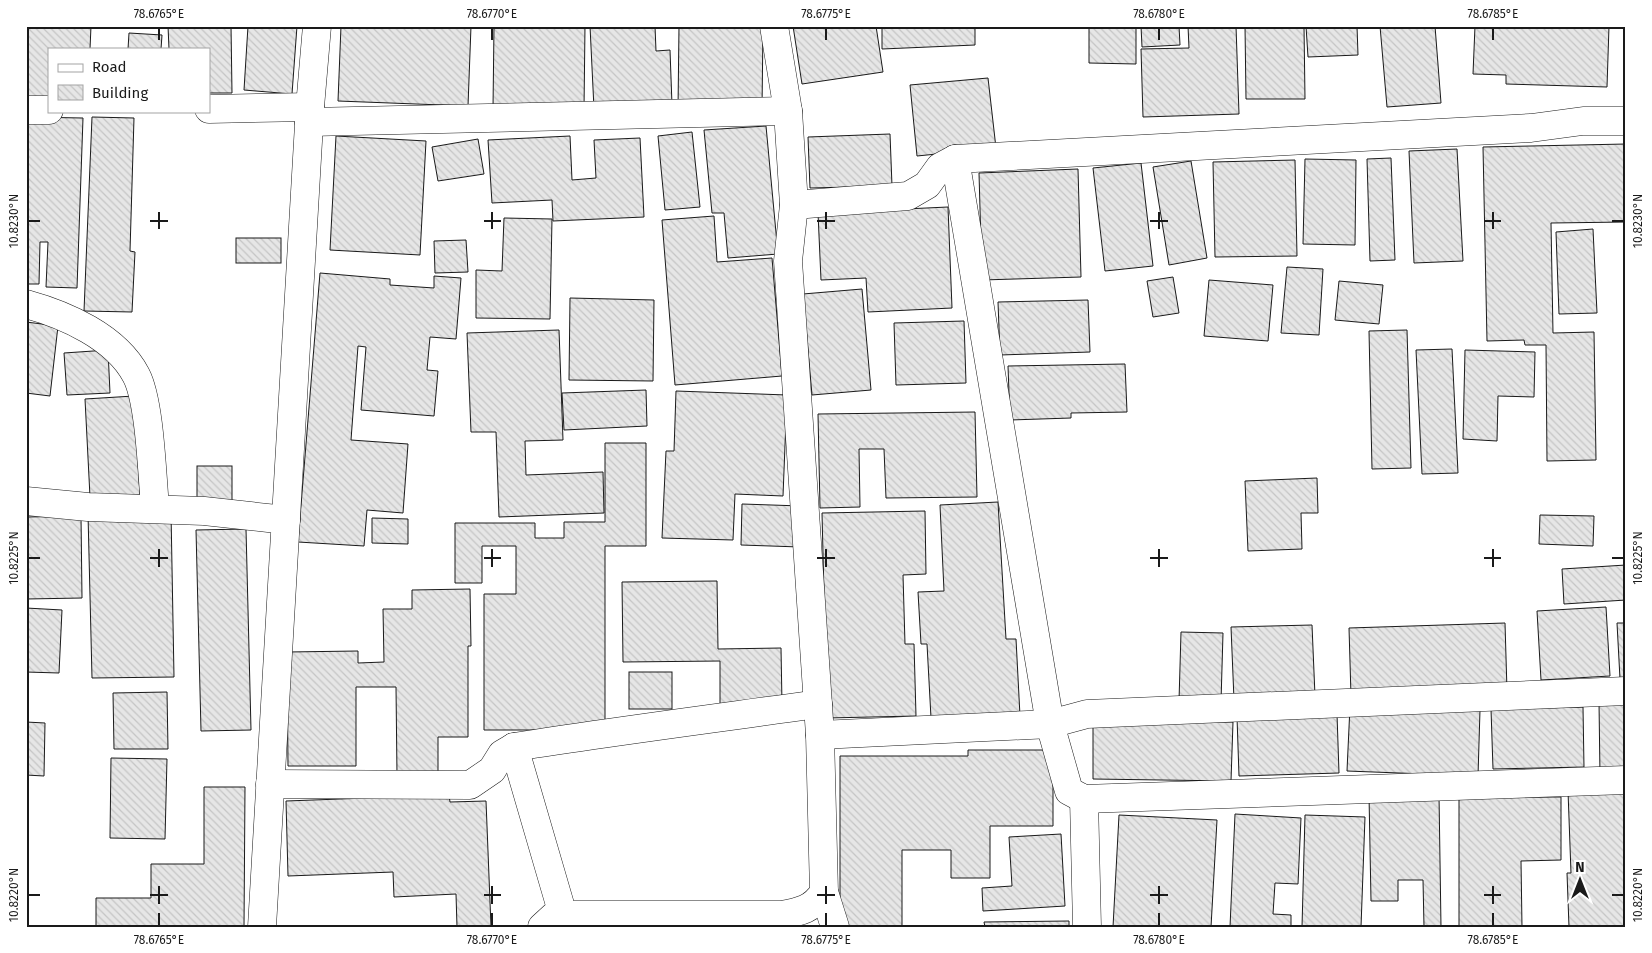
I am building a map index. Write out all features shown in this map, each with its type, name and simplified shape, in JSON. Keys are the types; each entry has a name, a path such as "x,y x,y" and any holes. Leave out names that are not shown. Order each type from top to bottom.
{"street":[{"path":"262,927 309,114 317,26"},
{"path":"774,26 788,112 794,205 788,261 820,735 824,892 834,927"},
{"path":"210,109 309,114 788,112"},
{"path":"26,110 48,110"},
{"path":"794,205 908,196 927,185 940,167 955,159 1531,128 1583,121 1626,121"},
{"path":"955,159 1050,724 1066,788 1074,795 1084,799 1626,780"},
{"path":"26,304 74,322 101,338 126,360 137,376 144,400 155,507"},
{"path":"26,501 88,507 155,507 286,520"},
{"path":"820,735 1050,724 1086,714 1626,691"},
{"path":"270,784 470,784 492,770 502,754 514,747 629,729 818,704"},
{"path":"514,747 552,921 781,915 798,913 810,908 824,892"},
{"path":"1084,799 1087,927"}],"building":[{"path":"26,26 91,26 90,48 48,48 48,98 26,98"},
{"path":"168,26 231,26 232,93 210,93 210,48 169,48"},
{"path":"248,26 297,26 292,94 244,90"},
{"path":"341,26 471,26 468,106 338,101"},
{"path":"494,26 585,26 584,109 493,108"},
{"path":"590,26 655,26 656,51 670,50 672,105 594,109"},
{"path":"679,26 763,26 762,109 678,109"},
{"path":"793,26 876,26 883,72 802,84"},
{"path":"882,26 975,26 975,45 882,49"},
{"path":"1089,26 1136,26 1136,64 1089,63"},
{"path":"1141,26 1179,26 1180,45 1142,47"},
{"path":"1188,26 1236,26 1239,114 1143,117 1141,49 1189,48"},
{"path":"1245,26 1304,26 1305,99 1246,99"},
{"path":"1306,26 1357,26 1358,55 1308,57"},
{"path":"1380,26 1435,26 1441,103 1387,107"},
{"path":"1475,26 1609,26 1607,87 1506,84 1506,75 1473,74"},
{"path":"129,33 162,35 161,48 128,48"},
{"path":"988,78 996,148 917,156 910,85"},
{"path":"26,117 83,118 77,288 46,287 48,242 40,242 39,284 26,284"},
{"path":"92,117 134,118 130,251 135,252 132,312 84,311"},
{"path":"766,126 778,254 728,258 724,213 712,213 704,130"},
{"path":"692,132 700,207 665,210 658,136"},
{"path":"890,134 892,186 810,188 808,137"},
{"path":"336,136 426,141 420,255 330,250"},
{"path":"570,136 572,180 596,178 594,140 640,138 644,217 553,221 552,200 492,203 488,140"},
{"path":"478,139 484,174 438,181 432,147"},
{"path":"1626,144 1626,222 1551,223 1553,333 1594,332 1596,460 1547,461 1546,345 1525,345 1524,340 1487,341 1483,147"},
{"path":"1457,149 1463,261 1414,263 1409,151"},
{"path":"1391,158 1395,260 1370,261 1367,159"},
{"path":"1305,159 1356,160 1355,245 1303,244"},
{"path":"1295,160 1297,256 1215,257 1213,162"},
{"path":"1191,161 1207,258 1169,265 1153,167"},
{"path":"1141,163 1153,266 1105,271 1093,168"},
{"path":"1078,169 1081,277 982,280 979,173"},
{"path":"948,207 952,308 868,312 866,278 821,280 818,213"},
{"path":"714,216 717,262 772,258 782,376 675,385 662,220"},
{"path":"504,218 552,219 550,319 476,318 476,270 502,271"},
{"path":"1593,229 1597,313 1559,314 1556,232"},
{"path":"236,238 281,238 281,263 236,263"},
{"path":"466,240 468,272 435,273 434,241"},
{"path":"1287,267 1323,269 1319,335 1281,333"},
{"path":"320,273 390,279 390,285 434,288 434,276 461,278 456,339 430,337 427,370 438,371 434,416 361,410 366,347 358,346 351,440 408,444 403,513 367,510 364,546 298,542"},
{"path":"1173,277 1179,313 1153,317 1147,281"},
{"path":"1209,280 1273,285 1268,341 1204,336"},
{"path":"1339,281 1383,285 1379,324 1335,320"},
{"path":"862,289 871,390 812,395 803,294"},
{"path":"570,298 654,300 653,381 569,380"},
{"path":"1088,300 1090,352 1000,355 998,302"},
{"path":"964,321 966,383 896,385 894,323"},
{"path":"26,322 58,326 50,396 26,393"},
{"path":"559,330 563,440 525,441 526,475 603,472 604,513 499,517 496,432 471,432 467,333"},
{"path":"1407,330 1411,468 1372,469 1369,331"},
{"path":"1452,349 1458,473 1422,474 1416,350"},
{"path":"108,350 110,393 67,395 64,353"},
{"path":"1465,350 1535,352 1534,397 1498,396 1497,441 1463,439"},
{"path":"1125,364 1127,412 1071,413 1071,418 1010,420 1008,366"},
{"path":"646,390 647,426 564,430 562,393"},
{"path":"676,391 787,395 783,496 735,494 733,540 662,538 666,451 674,451"},
{"path":"134,396 140,495 90,497 85,399"},
{"path":"975,412 977,497 886,498 884,449 859,449 860,507 820,508 818,414"},
{"path":"605,443 646,443 646,546 605,546 605,730 484,730 484,594 516,594 516,546 482,546 482,583 455,583 455,523 535,523 535,538 564,538 564,522 605,522"},
{"path":"197,466 232,466 232,505 197,505"},
{"path":"1317,478 1318,513 1301,513 1302,549 1248,551 1245,481"},
{"path":"998,502 1006,639 1016,639 1020,716 931,718 927,644 921,644 918,592 944,591 940,505"},
{"path":"742,504 801,506 800,547 741,545"},
{"path":"925,511 926,574 903,575 905,644 914,644 916,716 827,718 822,513"},
{"path":"171,512 174,677 92,678 88,514"},
{"path":"1540,515 1594,516 1593,546 1539,544"},
{"path":"81,516 82,598 26,599 26,517"},
{"path":"372,518 408,519 408,544 372,543"},
{"path":"246,529 251,730 201,731 196,530"},
{"path":"1626,565 1626,600 1564,604 1562,569"},
{"path":"717,581 718,649 781,648 782,704 720,704 720,661 623,662 622,582"},
{"path":"470,589 471,646 468,646 468,737 438,737 438,776 397,776 396,687 356,687 356,766 288,766 287,652 358,651 358,663 384,662 383,609 412,609 412,590"},
{"path":"1606,607 1610,676 1541,680 1537,611"},
{"path":"26,608 62,610 59,673 26,672"},
{"path":"1505,623 1507,691 1351,696 1349,628"},
{"path":"1617,623 1626,623 1626,678 1620,679"},
{"path":"1312,625 1315,696 1234,700 1231,627"},
{"path":"1181,632 1223,633 1221,702 1179,701"},
{"path":"629,672 672,672 672,709 629,709"},
{"path":"167,692 168,749 114,749 113,693"},
{"path":"1599,702 1626,702 1626,775 1600,776"},
{"path":"1350,706 1480,710 1478,776 1347,771"},
{"path":"1583,707 1584,767 1493,769 1491,709"},
{"path":"1337,714 1339,773 1239,776 1237,717"},
{"path":"1093,720 1233,722 1231,781 1093,779"},
{"path":"26,722 45,723 44,776 26,775"},
{"path":"968,750 1053,750 1053,826 990,826 990,878 951,878 951,850 902,850 902,927 840,927 840,756 968,756"},
{"path":"111,758 167,759 165,839 110,838"},
{"path":"204,787 245,787 244,927 96,927 96,898 151,898 151,864 204,864"},
{"path":"1626,789 1626,927 1569,927 1567,873 1571,873 1568,791"},
{"path":"449,795 450,802 486,801 491,927 457,927 456,894 394,897 393,872 288,876 286,801"},
{"path":"1369,795 1439,795 1441,927 1424,927 1423,880 1398,880 1398,901 1371,901"},
{"path":"1459,797 1561,797 1561,860 1521,861 1522,927 1459,927"},
{"path":"1235,814 1301,818 1298,884 1275,883 1273,914 1291,915 1291,927 1230,927"},
{"path":"1119,815 1217,820 1211,927 1113,927"},
{"path":"1305,815 1365,817 1361,927 1302,927"},
{"path":"1061,834 1065,906 983,911 982,888 1012,886 1009,837"},
{"path":"1069,921 1069,927 985,927 984,922"}]}
